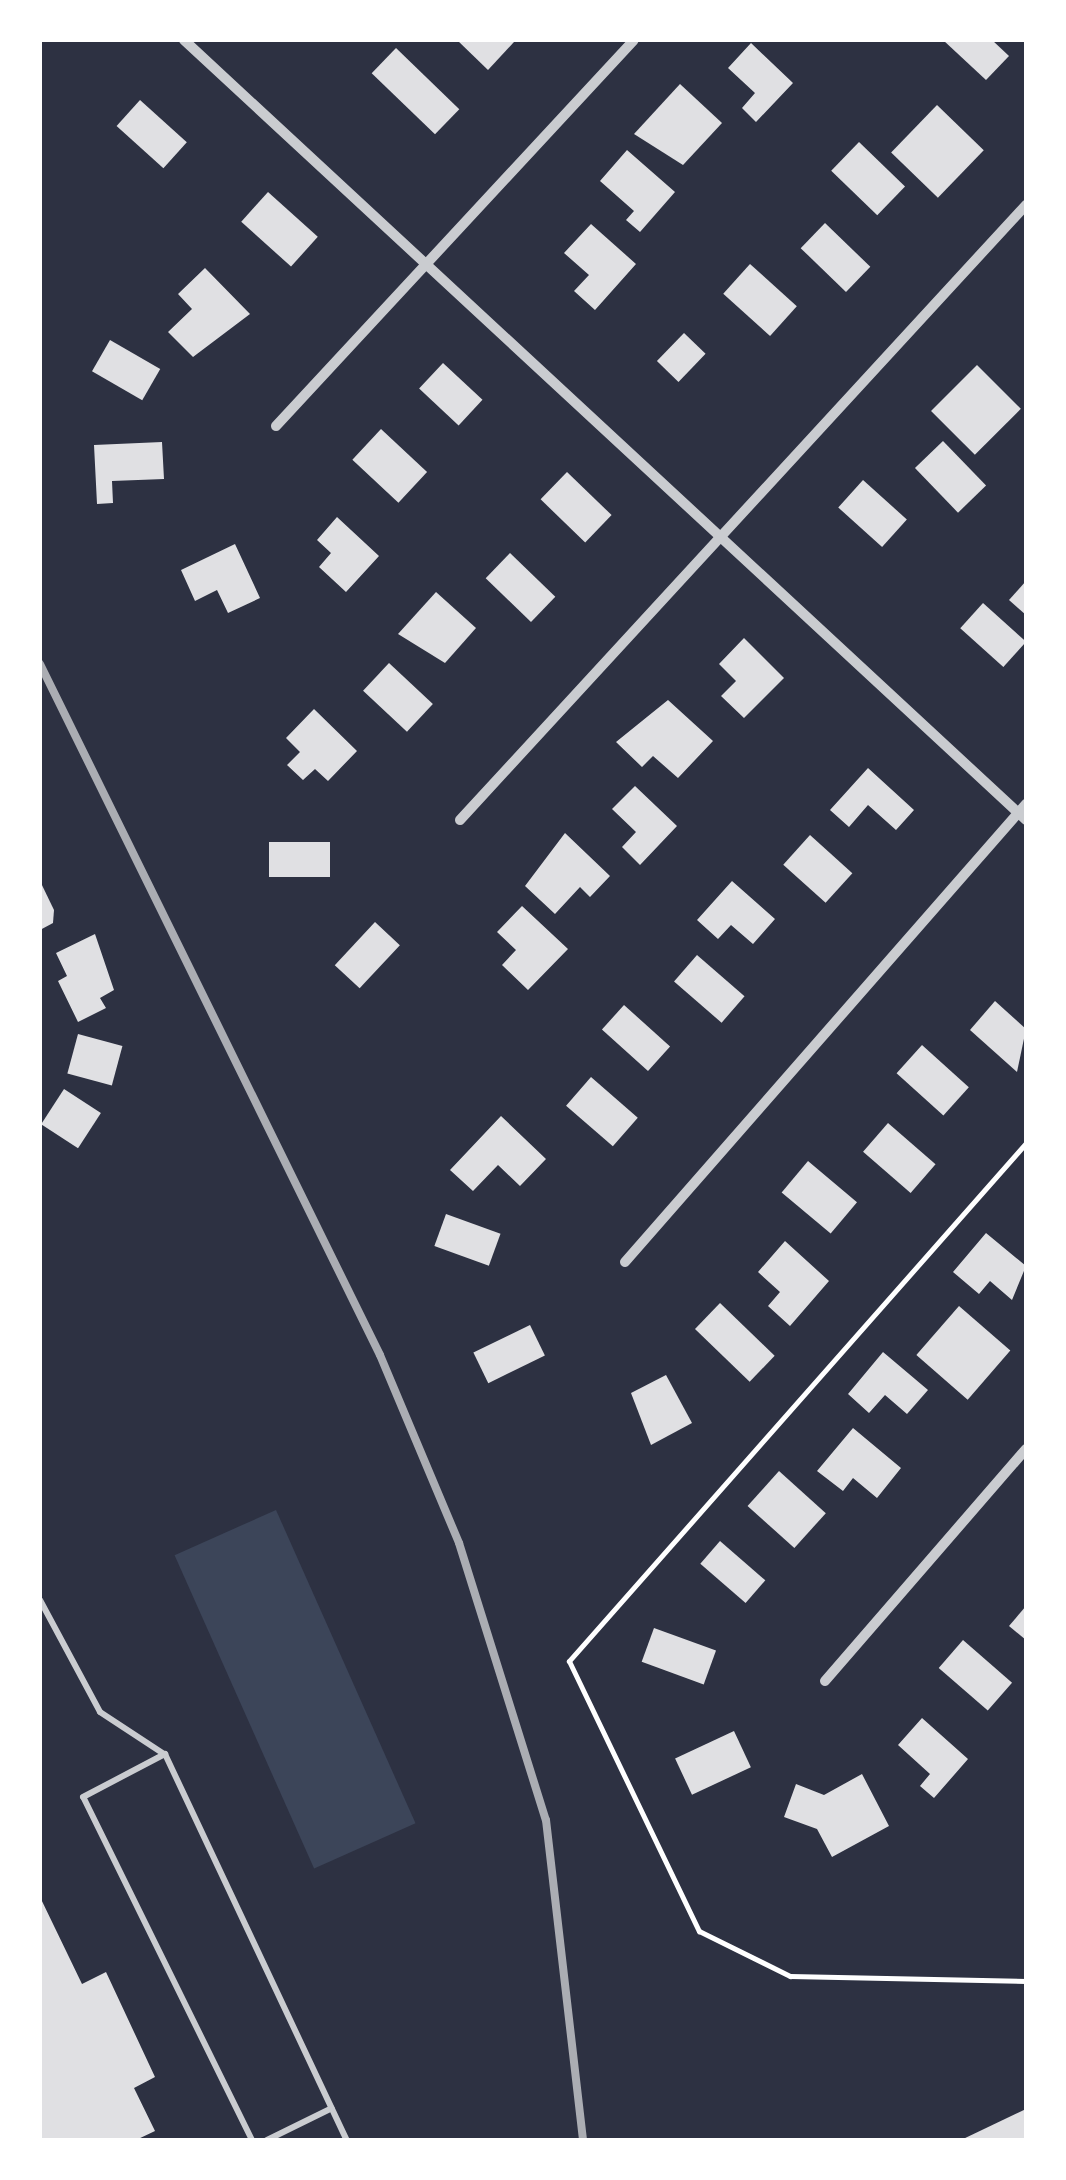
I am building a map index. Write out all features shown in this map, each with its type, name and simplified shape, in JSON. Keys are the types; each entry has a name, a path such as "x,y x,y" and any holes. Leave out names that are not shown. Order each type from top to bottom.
{"street":[{"path":"184,40 1023,812 625,1262"},
{"path":"276,426 634,40"},
{"path":"460,820 1026,205"},
{"path":"826,1681 1026,1449"}],"lane":[{"path":"40,1600 100,1712 166,1754 347,2140"},
{"path":"166,1754 83,1797 252,2140"},
{"path":"267,2140 332,2108"}],"path":[{"path":"1026,1143 569,1661 699,1930 790,1976 1026,1981"}],"shaded area":[{"path":"276,1510 416,1823 314,1868 175,1555"}],"building":[{"path":"457,40 513,40 514,42 488,70"},
{"path":"943,40 992,40 1009,56 986,80"},
{"path":"751,43 793,83 756,122 742,108 755,93 728,68"},
{"path":"396,48 459,109 435,134 372,73"},
{"path":"680,84 722,123 683,165 634,134"},
{"path":"140,100 187,142 163,168 117,126"},
{"path":"937,105 984,150 938,198 891,152"},
{"path":"859,142 905,186 877,215 831,171"},
{"path":"627,150 675,192 640,232 626,220 634,211 600,181"},
{"path":"268,192 318,237 291,267 241,222"},
{"path":"825,223 870,267 846,292 801,248"},
{"path":"591,224 636,264 595,310 574,291 589,275 564,253"},
{"path":"750,264 797,306 770,336 723,294"},
{"path":"205,268 250,314 193,357 168,332 192,309 178,294"},
{"path":"684,333 706,354 678,382 657,361"},
{"path":"110,340 160,369 142,400 92,371"},
{"path":"443,363 482,400 459,425 419,389"},
{"path":"977,365 1021,409 975,455 931,411"},
{"path":"381,429 427,472 398,503 352,460"},
{"path":"943,441 986,486 958,513 915,468"},
{"path":"162,442 164,479 112,481 113,503 97,504 94,445"},
{"path":"567,472 612,515 585,542 541,499"},
{"path":"863,480 907,519 882,547 838,507"},
{"path":"337,517 379,556 346,592 319,567 331,553 317,540"},
{"path":"235,544 260,598 228,613 217,590 195,601 181,570"},
{"path":"510,553 555,597 531,622 486,578"},
{"path":"1026,581 1026,615 1009,600"},
{"path":"436,592 476,628 445,663 398,634"},
{"path":"983,603 1026,642 1003,667 960,628"},
{"path":"744,638 784,678 744,718 721,696 736,681 719,664"},
{"path":"389,663 433,704 407,732 363,691"},
{"path":"668,700 713,741 678,778 653,756 642,767 616,742"},
{"path":"314,709 357,751 328,781 315,769 303,780 287,765 300,752 286,738"},
{"path":"868,768 914,810 896,830 868,805 849,827 830,810"},
{"path":"635,786 677,826 640,865 622,847 636,832 612,809"},
{"path":"565,833 610,876 590,897 580,887 555,914 525,886"},
{"path":"810,835 852,873 826,903 783,865"},
{"path":"269,842 330,842 330,877 269,877"},
{"path":"40,881 54,910 53,923 40,930"},
{"path":"732,881 775,919 753,944 731,925 718,939 697,920"},
{"path":"522,906 568,949 528,990 502,965 516,950 497,932"},
{"path":"375,922 400,945 360,988 335,965"},
{"path":"95,934 114,990 100,998 106,1008 78,1022 58,981 67,976 56,953"},
{"path":"697,955 745,996 722,1023 674,981"},
{"path":"995,1001 1026,1029 1017,1072 970,1030"},
{"path":"624,1005 670,1046 648,1071 602,1030"},
{"path":"78,1034 122,1046 112,1086 67,1074"},
{"path":"922,1045 969,1087 943,1115 897,1073"},
{"path":"591,1077 638,1118 613,1146 566,1106"},
{"path":"64,1089 101,1113 78,1148 41,1124"},
{"path":"501,1116 546,1159 520,1186 498,1165 473,1191 450,1170"},
{"path":"888,1123 936,1164 911,1193 863,1152"},
{"path":"808,1161 857,1202 831,1234 782,1192"},
{"path":"446,1214 501,1234 489,1266 434,1246"},
{"path":"986,1233 1026,1266 1012,1300 990,1281 979,1294 953,1272"},
{"path":"785,1241 829,1281 790,1326 768,1306 780,1292 758,1272"},
{"path":"720,1303 775,1356 750,1382 695,1329"},
{"path":"959,1306 1010,1351 968,1400 916,1355"},
{"path":"530,1325 545,1356 488,1383 473,1353"},
{"path":"883,1352 928,1390 907,1414 885,1395 869,1413 848,1394"},
{"path":"666,1375 692,1423 651,1445 631,1393"},
{"path":"853,1428 901,1468 877,1498 853,1478 843,1491 817,1471"},
{"path":"779,1471 826,1513 794,1548 748,1506"},
{"path":"720,1541 765,1580 746,1603 700,1564"},
{"path":"1026,1606 1026,1640 1009,1626"},
{"path":"654,1628 716,1651 704,1684 642,1662"},
{"path":"963,1640 1012,1683 988,1711 939,1668"},
{"path":"922,1718 968,1759 934,1798 920,1786 930,1774 898,1745"},
{"path":"734,1731 751,1767 692,1795 675,1758"},
{"path":"862,1774 889,1826 832,1857 817,1829 784,1817 796,1784 824,1795"},
{"path":"40,1897 82,1984 106,1972 155,2077 134,2088 155,2131 136,2140 40,2140"},
{"path":"1026,2109 1026,2140 961,2140"}],"railway":[{"path":"40,664 380,1355 459,1543 546,1820 583,2140"}]}
